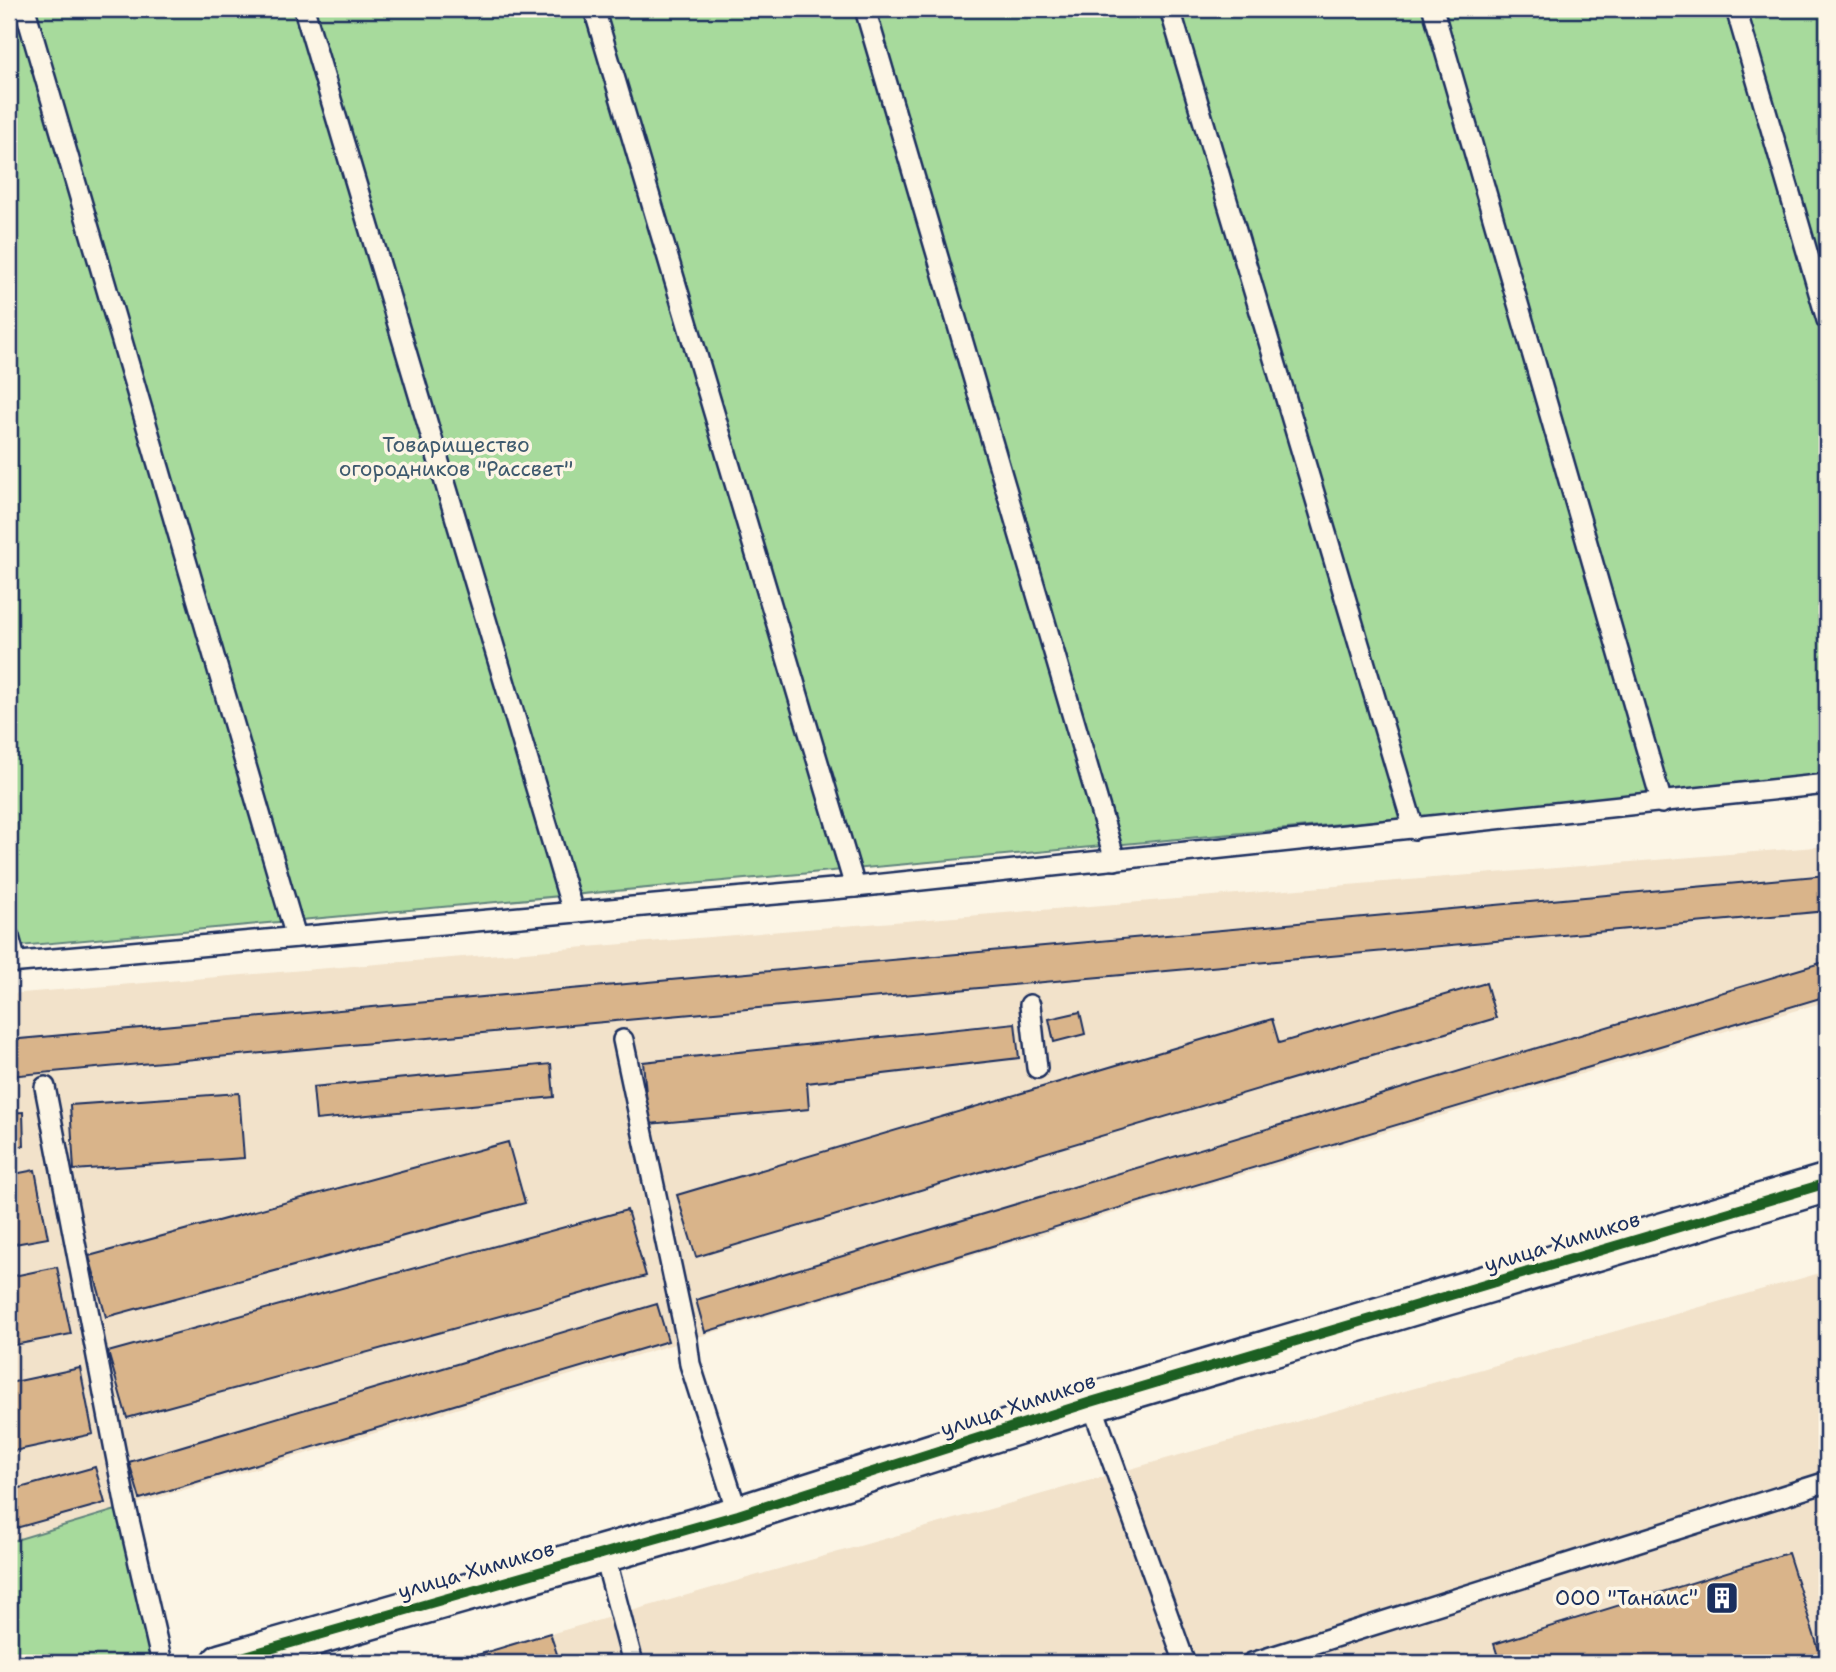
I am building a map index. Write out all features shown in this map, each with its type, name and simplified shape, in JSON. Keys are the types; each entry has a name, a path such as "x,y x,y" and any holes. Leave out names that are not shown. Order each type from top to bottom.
{"street":[{"name":"улица Химиков","path":"221,1663 738,1515 1091,1402 1827,1183"}],"lane":[{"path":"24,9 296,937"},
{"path":"304,9 573,912"},
{"path":"594,9 855,887"},
{"path":"865,9 1115,860"},
{"path":"1170,9 1414,828"},
{"path":"1433,9 1661,803"},
{"path":"1736,9 1827,320"},
{"path":"9,937 12,962 855,887 1827,784"},
{"path":"1030,1005 1037,1068"},
{"path":"623,1041 690,1364 738,1515"},
{"path":"44,1087 126,1507 162,1663"},
{"path":"1091,1402 1185,1663"},
{"path":"1252,1663 1827,1482"},
{"path":"604,1553 633,1663"}],"shaded area":[{"path":"1827,846 1827,1001 9,1542 9,994"},
{"path":"1827,1271 1827,1663 448,1663"}],"green space":[{"name":"Товарищество огородников \"Рассвет\"","path":"9,9 1827,9 1827,779 9,947"},
{"path":"126,1507 162,1663 9,1663 9,1542"}],"building":[{"path":"1827,875 1827,911 9,1076 9,1040"},
{"path":"1827,961 1827,996 705,1332 696,1300"},
{"path":"1486,983 1496,1018 696,1257 677,1195 1272,1019 1279,1043"},
{"path":"1080,1012 1085,1034 1054,1042 1049,1019"},
{"path":"1015,1023 1019,1058 807,1083 809,1109 649,1124 643,1062"},
{"path":"551,1064 554,1097 316,1120 313,1087"},
{"path":"239,1093 244,1158 74,1170 70,1105"},
{"path":"23,1112 24,1146 9,1147 9,1113"},
{"path":"508,1142 525,1203 106,1317 89,1256"},
{"path":"35,1170 48,1238 9,1245 9,1175"},
{"path":"627,1210 646,1276 127,1418 108,1352"},
{"path":"57,1267 71,1334 9,1346 9,1277"},
{"path":"657,1304 668,1341 140,1499 129,1462"},
{"path":"80,1368 93,1434 9,1452 9,1383"},
{"path":"95,1467 105,1503 9,1530 9,1491"},
{"name":"ООО \"Танаис\"","path":"1788,1553 1823,1663 1500,1663 1494,1644"},
{"path":"550,1633 560,1663 477,1663 474,1656"}],"cycle path":[{"path":"221,1663 738,1515 1091,1402 1827,1183"}],"place":[{"name":"ООО \"Танаис\"","path":"1722,1598"}]}
